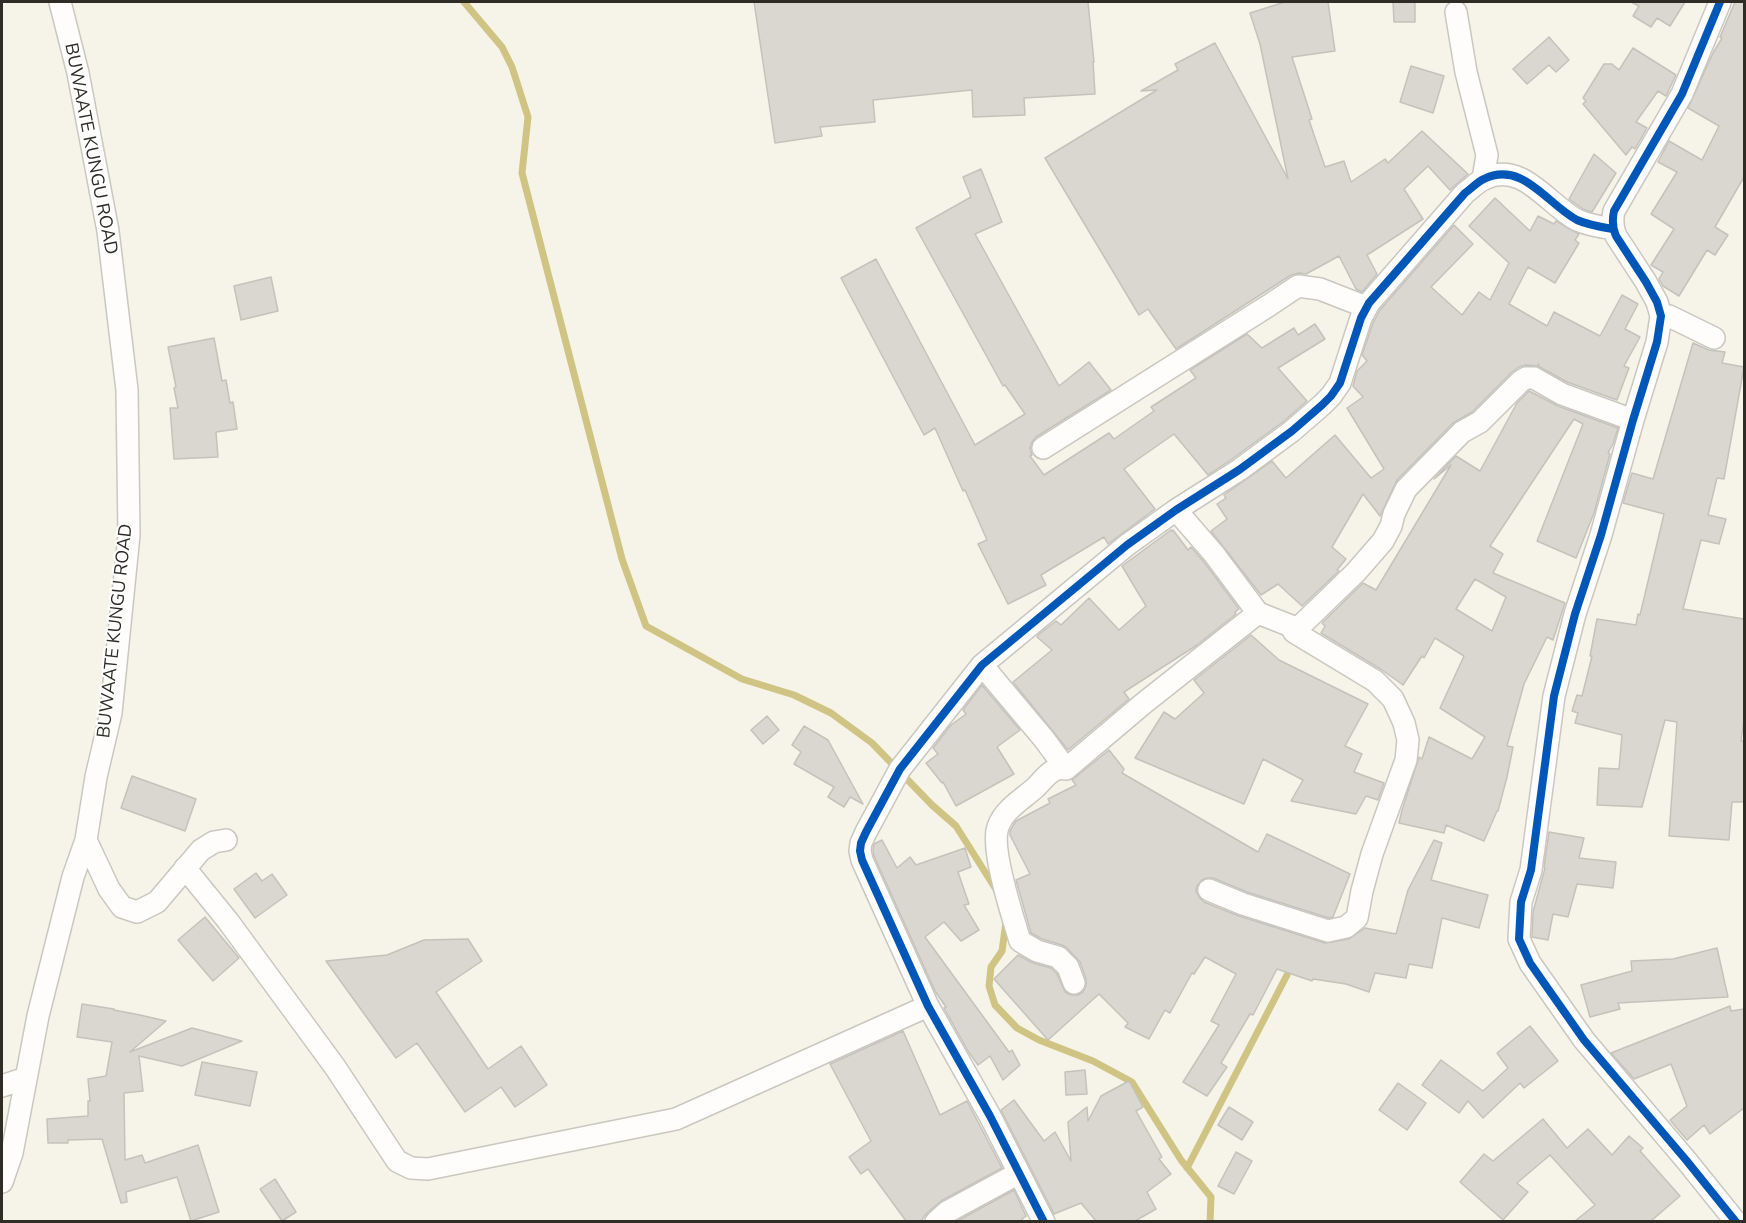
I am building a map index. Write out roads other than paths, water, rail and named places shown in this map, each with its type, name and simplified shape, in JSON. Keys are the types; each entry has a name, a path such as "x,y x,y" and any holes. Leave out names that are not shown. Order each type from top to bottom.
{"street":[{"name":"BUWAATE KUNGU ROAD","path":"2,1182 12,1153 39,1016 73,877 86,840 96,777 111,713 129,535 127,390 108,231 78,73 60,2"},
{"path":"1720,2 1682,94 1614,211 1613,229 1646,282 1657,302 1661,316 1657,342 1601,535 1575,614 1554,696 1531,870 1521,902 1519,939 1530,963 1584,1040 1736,1221"},
{"path":"1456,12 1466,72 1487,155 1483,179"},
{"path":"1044,1221 990,1116 928,1006 862,860 861,843 900,769 982,665 1093,571 1176,510 1239,470 1292,431 1331,396 1340,383 1366,307 1465,193 1483,179 1509,173 1532,185 1576,219 1592,226 1613,229"},
{"path":"1043,448 1298,286 1320,289 1366,307"},
{"path":"1661,316 1670,316 1714,338"},
{"path":"1294,632 1356,572 1383,541 1406,489 1462,432 1480,422 1521,381 1534,378 1562,394 1633,420"},
{"path":"1176,510 1214,554 1258,613 1291,626 1294,632 1375,681 1393,699 1404,723 1408,740 1406,760 1372,854 1357,918 1346,927 1328,931 1243,904 1209,890"},
{"path":"1066,769 1144,703 1258,613"},
{"path":"982,665 1066,769"},
{"path":"1066,769 1060,767 1050,772 1009,810 997,829 996,840 1005,893 1020,941 1037,951 1058,957 1068,967 1074,983"},
{"path":"86,840 109,889 122,907 137,912 158,902 201,850 214,842 226,840"},
{"path":"185,868 228,921 335,1067 397,1161 411,1168 428,1169 676,1119 928,1006"},
{"path":"2,1086 26,1078"},
{"path":"936,1221 947,1212 1019,1173"}],"waterway":[{"path":"464,2 502,47 512,67 528,117 522,173 622,559 646,626 742,679 794,695 831,713 872,743 932,805 956,826 997,891"},
{"path":"1006,922 1002,951 991,967 989,986 995,1005 1017,1028 1039,1040 1093,1061 1132,1082 1181,1160 1211,1197 1210,1222"},
{"path":"1187,1168 1287,975"}]}
